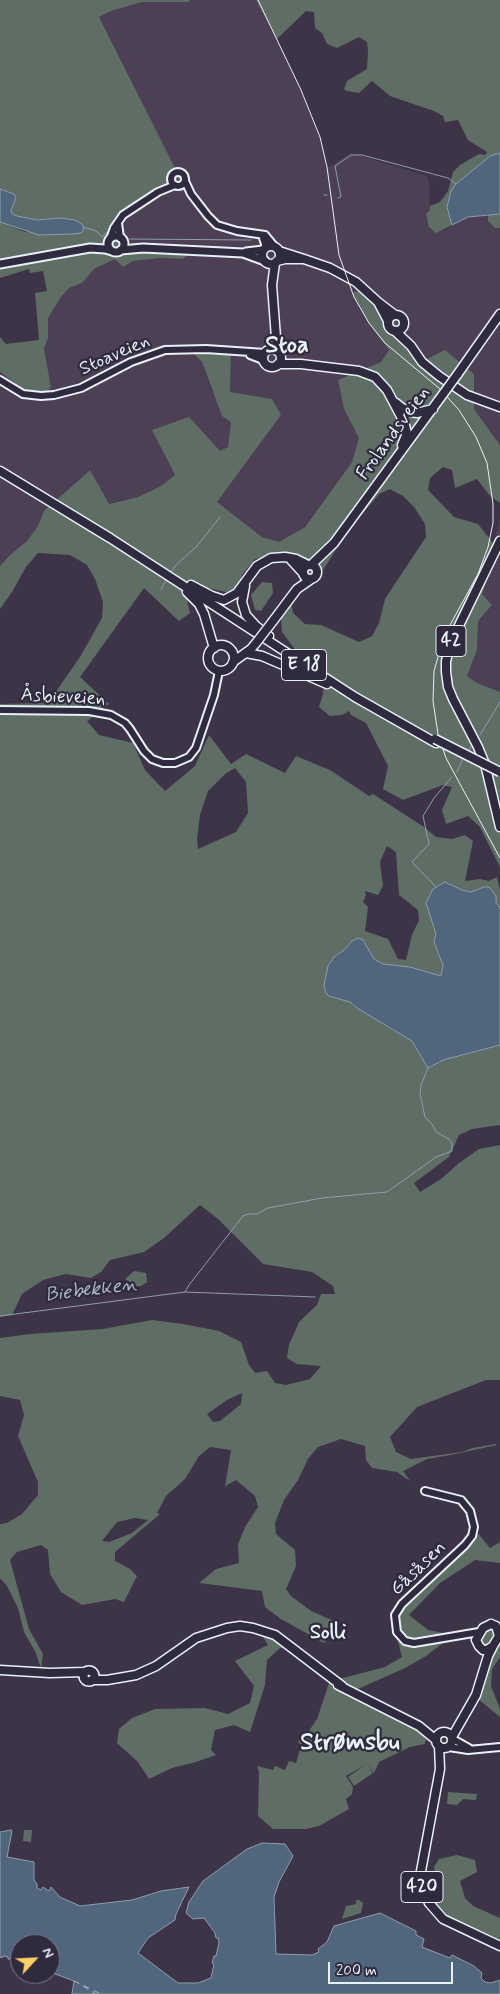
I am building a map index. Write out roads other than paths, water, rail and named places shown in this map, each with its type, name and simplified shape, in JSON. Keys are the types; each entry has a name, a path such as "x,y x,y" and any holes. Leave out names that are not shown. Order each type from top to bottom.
{"main road":[{"path":"90,248 116,237 143,248"},
{"path":"110,240 108,247 112,251"},
{"path":"121,240 121,250"},
{"path":"0,264 90,248 105,248 116,252 143,248 243,253 270,248 330,268 356,282 395,315 402,317 410,346"},
{"path":"270,248 279,256 271,262"},
{"path":"270,248 262,257 271,262"},
{"path":"243,253 271,262 285,259 304,259"},
{"path":"271,262 274,332 280,358 278,364"},
{"path":"378,302 389,326 410,346 426,366 467,395 498,405"},
{"name":"Frolandsveien","path":"309,565 327,550 388,470 500,314"},
{"path":"388,321 395,315"},
{"name":"Frolandsveien","path":"484,336 490,334 500,320"},
{"path":"395,331 402,329 404,324"},
{"path":"274,332 265,354 270,366 301,364 359,371 370,374 379,381 402,408 417,413 433,409"},
{"path":"265,354 272,349 301,364"},
{"path":"388,470 407,433 404,422 392,398"},
{"name":"E 18","path":"0,466 162,569 355,697"},
{"name":"E 18","path":"0,472 162,569"},
{"name":"42","path":"500,541 451,642 446,661 448,687 485,764 500,828"},
{"name":"Frolandsveien","path":"318,572 327,550"},
{"name":"E 18","path":"178,581 224,600 232,597 263,562 277,557 290,558 309,565"},
{"path":"256,643 245,649 230,649 222,646 214,648 210,653 209,661 212,667 219,671 229,668 233,662 256,643 297,589 305,576 304,568 309,565 316,568 318,572 316,577 305,576 290,558"},
{"name":"E 18","path":"178,581 282,645"},
{"name":"E 18","path":"178,581 199,604 208,624 214,648"},
{"name":"E 18","path":"245,584 242,602 246,615 256,626 337,682 436,741"},
{"path":"230,649 234,655 233,662"},
{"name":"E 18","path":"246,653 262,656 355,697 500,773"},
{"path":"482,1677 484,1663 478,1639 486,1626 500,1622"},
{"path":"0,1670 116,1679 142,1673 202,1636 218,1630 233,1627 253,1628 267,1632 314,1670 342,1686 419,1726 449,1733 452,1738 470,1707 488,1656 500,1635 496,1626 491,1624"},
{"path":"478,1639 483,1650 488,1650 494,1646"},
{"path":"438,1743 442,1732 457,1722 470,1707"},
{"path":"419,1726 438,1743 448,1747"},
{"name":"420","path":"452,1738 452,1743 448,1747 440,1769 422,1858 423,1889 429,1903 443,1919 452,1925 500,1946"},
{"name":"420","path":"438,1743 440,1769"}],"street":[{"path":"158,192 176,173 180,172 184,175 191,194 217,225 236,231 268,236 270,248"},
{"path":"172,177 172,183 191,194"},
{"path":"110,240 123,215 158,192 176,185 181,186 185,181"},
{"path":"118,223 121,240"},
{"name":"Stoaveien","path":"0,380 23,394 54,395 81,388 130,362 165,350 206,349 265,354"},
{"name":"Åsbieveien","path":"0,710 97,712 110,715 130,728 152,759 163,763 175,763 189,757 196,748 214,695 219,671"},
{"name":"Gåsåsen","path":"425,1491 461,1500 470,1511 474,1527 472,1536 465,1545 402,1604 395,1615 397,1632 404,1640 411,1642 464,1635 478,1639"},
{"path":"452,1738 462,1746 475,1750"},
{"path":"448,1747 475,1750 500,1747"}],"water":[{"path":"500,153 500,214 468,217 452,225 447,207 451,191 456,184 490,156"},
{"path":"0,189 14,194 16,198 11,210 12,214 37,220 61,218 75,220 82,224 84,229 81,233 74,234 39,235 0,222"},
{"path":"445,882 471,892 489,887 496,896 496,903 500,907 500,1045 443,1060 428,1068 412,1041 350,1002 329,996 324,986 328,966 334,957 358,938 363,940 374,959 383,964 410,967 441,976 443,965 434,942 436,934 426,903 433,889"},
{"path":"12,1831 7,1857 34,1862 34,1880 37,1888 41,1890 43,1887 49,1891 51,1887 60,1897 80,1906 132,1900 161,1891 189,1887 175,1920 148,1938 138,1953 178,1983 198,1983 211,1978 214,1964 212,1963 219,1943 215,1933 204,1918 193,1919 186,1913 189,1902 203,1881 247,1849 262,1843 285,1844 293,1856 279,1882 274,1897 276,1954 312,1955 319,1952 318,1949 327,1942 334,1926 380,1913 416,1931 416,1935 424,1939 422,1947 450,1958 452,1955 474,1966 482,1973 481,1978 485,1982 491,1983 500,1980 500,1994 72,1994 74,1981 60,1976 60,1934 10,1934 10,1959 8,1957 0,1957 0,1832"}],"waterway":[{"path":"338,198 341,197 335,166 351,155 362,155 448,178 456,184"},
{"path":"83,227 96,231 102,237 108,231"},
{"path":"130,239 251,240"},
{"path":"170,574 175,566 197,546 220,517"},
{"path":"161,590 166,580"},
{"path":"480,735 500,702"},
{"path":"468,751 472,745"},
{"path":"457,772 464,756"},
{"path":"436,887 412,862 429,844 423,816 434,798 452,777"},
{"path":"185,1292 243,1216 257,1214 268,1208 322,1198 387,1192 436,1157 452,1151 452,1144 449,1139 436,1132 432,1124 425,1117 420,1094 421,1085 428,1068"},
{"name":"Biebekken","path":"0,1316 185,1292 315,1297"}],"railway":[{"path":"258,0 301,90 320,137 327,167 339,255 354,297 369,323 385,343 440,389 459,410 476,437 487,463 493,504 493,523 488,547 478,574 444,636 434,671 433,701 438,734 446,758 500,858"}],"district":[{"name":"Stoa","path":"287,347"},
{"name":"Solli","path":"328,1634"},
{"name":"Strømsbu","path":"350,1744"}]}
